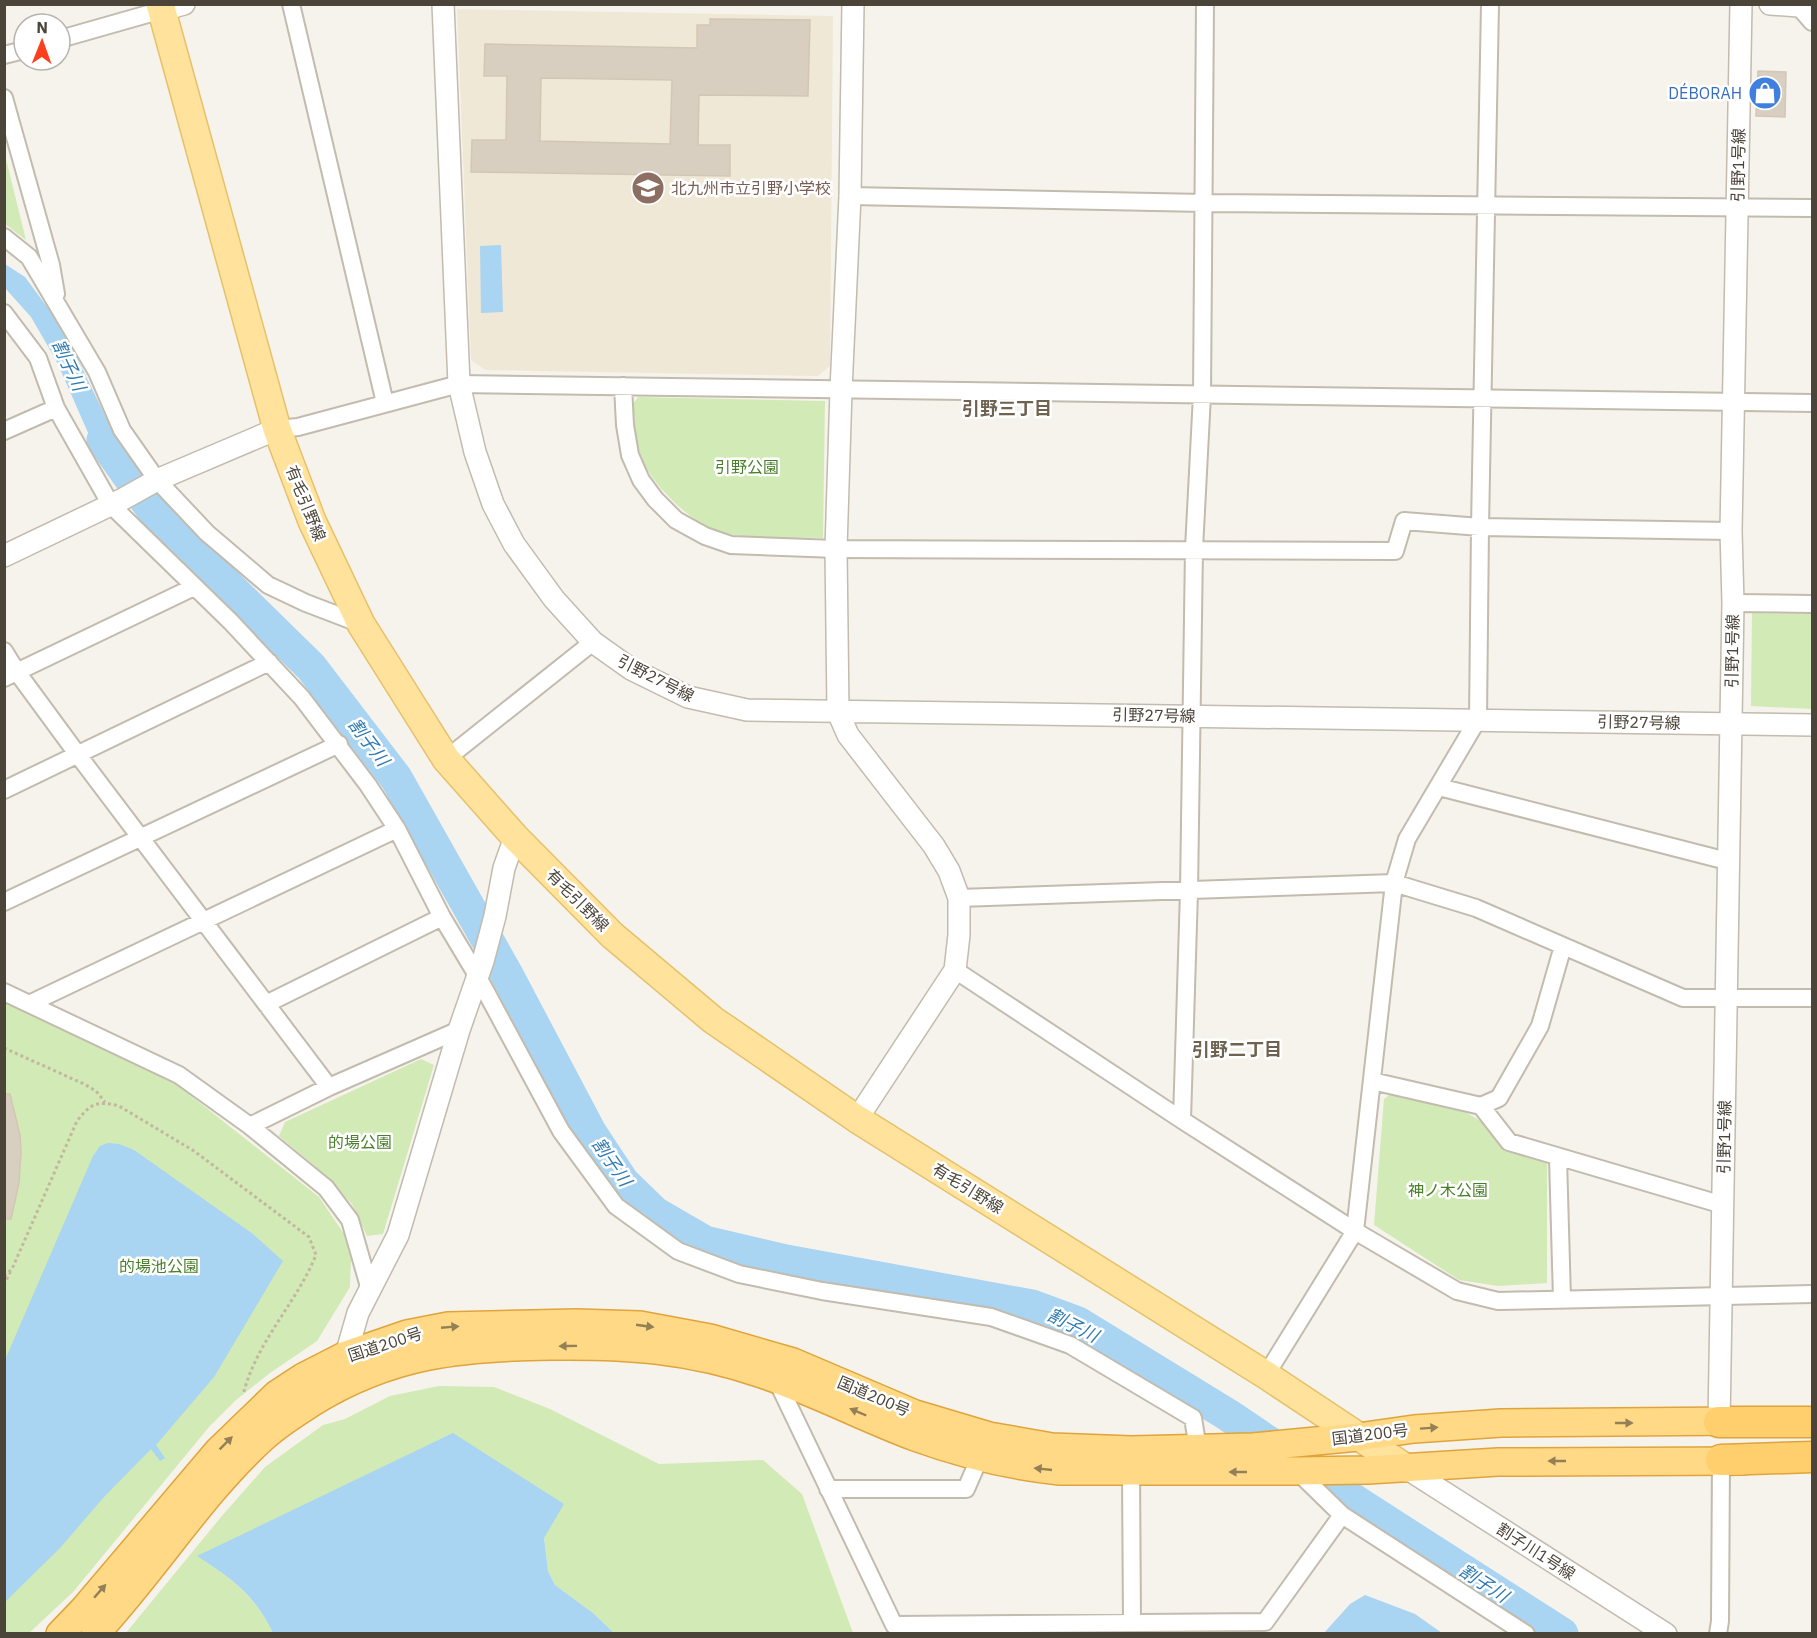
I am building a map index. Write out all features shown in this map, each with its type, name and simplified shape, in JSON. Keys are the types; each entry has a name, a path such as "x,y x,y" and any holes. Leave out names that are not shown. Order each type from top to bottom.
{"highway":[{"name":"国道200号","path":"94,1634 124,1603 214,1490 265,1436 293,1415 335,1389 352,1366 407,1334 448,1326 577,1323 640,1325 710,1338 793,1362 915,1414 989,1436 1052,1447 1131,1450 1253,1448 1414,1429 1501,1423 1719,1422"},
{"name":"国道200号","path":"60,1634 84,1610 218,1451 277,1394 303,1377 352,1366 402,1362 463,1349 606,1345 676,1352 744,1368 776,1379 913,1436 980,1457 1023,1467 1060,1471 1297,1472 1498,1462 1721,1460"},
{"path":"1719,1422 1812,1420"},
{"path":"1721,1460 1812,1459"}],"main road":[{"name":"有毛引野線","path":"169,6 277,429 312,521 361,624 446,759 515,837 612,935 713,1020 856,1119 1266,1375 1406,1468"}],"street":[{"path":"291,4 385,403"},
{"name":"引野27号線","path":"443,4 459,384 475,452 493,504 514,544 554,599 593,642 631,669 687,697 747,710 1812,725"},
{"path":"853,4 850,196 836,549 838,712 848,735 934,846 949,871 959,898 959,935 955,970 856,1119"},
{"path":"1182,1120 1189,891 1194,549 1202,395 1205,4"},
{"path":"1266,1375 1355,1231 1394,883 1407,839 1478,719 1479,527 1490,4"},
{"name":"引野1号線","path":"1719,1422 1733,603 1731,531 1741,4"},
{"path":"1770,4 1806,11"},
{"path":"72,35 169,6"},
{"path":"4,98 51,265 57,302"},
{"path":"850,196 1204,203 1812,208"},
{"path":"4,237 29,257 97,372 122,430 157,480 207,533 268,585 306,603 361,624"},
{"path":"6,319 38,358 56,408 117,502 194,587 231,622 302,698 368,784 397,829 442,918 481,969 568,1141 616,1206 678,1251 739,1274 822,1291 991,1317 1070,1345 1193,1418 1198,1449"},
{"path":"4,556 117,502 157,480 277,429 298,427 459,384 1812,403"},
{"path":"623,386 625,425 630,455 641,480 655,499 676,520 705,536 731,545 836,549 1395,551 1404,521 1479,527 1731,531"},
{"path":"4,431 56,408"},
{"path":"11,675 194,587"},
{"path":"1733,603 1812,604"},
{"path":"446,759 593,642"},
{"path":"4,651 11,675 78,755 329,1087"},
{"path":"4,790 269,663"},
{"path":"4,902 339,744"},
{"path":"1438,787 1727,861"},
{"path":"30,1004 397,829"},
{"path":"352,1366 358,1313 398,1235 459,1030 481,969 495,916 504,868 515,837"},
{"path":"959,898 1394,883 1476,908 1683,998 1812,998"},
{"path":"266,1004 442,918"},
{"path":"1372,1081 1481,1106 1499,1098 1540,1026 1563,946"},
{"path":"955,970 1355,1231 1458,1291 1498,1301 1812,1294"},
{"path":"4,992 179,1075 250,1126 326,1188 350,1220 370,1290"},
{"path":"250,1126 329,1087 459,1030"},
{"path":"1481,1106 1509,1142 1723,1205"},
{"path":"1558,1158 1562,1299"},
{"path":"776,1379 894,1625 1265,1622 1342,1515"},
{"path":"828,1489 966,1489 980,1457"},
{"path":"1718,1634 1721,1460"},
{"name":"割子川1号線","path":"1406,1468 1666,1634"},
{"path":"1131,1472 1132,1623"},
{"path":"1297,1472 1342,1515 1526,1634"}],"path":[{"path":"4,1048 84,1084 96,1091 105,1102"},
{"path":"4,1285 77,1121 88,1107 105,1102 119,1106 194,1151 309,1237 316,1255 309,1272 269,1335 248,1374 232,1436"},
{"path":"4,1276 12,1269"}],"shaded area":[{"name":"北九州市立引野小学校","path":"457,9 833,16 830,366 818,376 485,370 471,360"}],"green space":[{"path":"5,155 26,240 5,224"},
{"name":"引野公園","path":"638,397 825,401 823,538 770,538 730,534 707,527 683,510 661,488 640,454 633,404"},
{"path":"1752,613 1812,614 1812,709 1751,706"},
{"name":"的場池公園","path":"4,999 171,1080 319,1197 344,1234 351,1259 350,1287 317,1341 270,1373 236,1400 209,1427 73,1592 28,1634 4,1633"},
{"name":"的場公園","path":"421,1059 434,1065 383,1234 367,1236 352,1204 315,1166 279,1136 285,1122"},
{"name":"神ノ木公園","path":"1392,1093 1467,1113 1484,1123 1505,1151 1547,1163 1547,1283 1498,1286 1459,1280 1374,1225 1384,1099"},
{"path":"439,1386 494,1387 550,1409 659,1464 763,1460 802,1494 853,1633 614,1633 593,1613 555,1585 548,1571 544,1538 198,1556 221,1572 250,1598 273,1633 125,1634 265,1467 323,1425 345,1419 390,1396"}],"water":[{"path":"501,245 503,312 481,313 480,246"},
{"path":"5,264 25,277 62,327 116,438 141,473 118,482 89,435 57,362 31,317 5,288"},
{"path":"108,1143 119,1144 134,1150 253,1234 283,1261 214,1377 156,1445 165,1458 160,1461 151,1449 104,1497 60,1548 5,1602 5,1360 93,1156 100,1146"},
{"path":"453,1433 564,1504 544,1538 548,1571 555,1585 593,1613 614,1633 273,1633 258,1608 241,1588 197,1556"},
{"path":"1365,1595 1415,1614 1442,1633 1324,1633 1350,1604"}],"building":[{"path":"710,19 810,20 808,96 699,95 698,145 730,145 730,176 471,172 472,140 506,140 507,76 484,76 485,44 697,48 697,25 710,25","holes":["541,78 672,80 670,144 540,141"]},
{"path":"1758,71 1786,72 1785,117 1756,116"},
{"path":"4,1094 10,1094 20,1135 21,1152 19,1183 11,1219 4,1219"}],"waterway":[{"name":"割子川","path":"103,440 157,516 311,667 396,778 506,973 590,1132 623,1182 655,1213 705,1242 786,1261 1032,1306 1078,1323 1228,1415 1361,1505 1562,1634"}],"place":[{"name":"DÉBORAH","path":"1765,93"},
{"name":"北九州市立引野小学校","path":"648,188"}],"district":[{"name":"引野三丁目","path":"1007,408"},
{"name":"引野二丁目","path":"1237,1049"}]}
